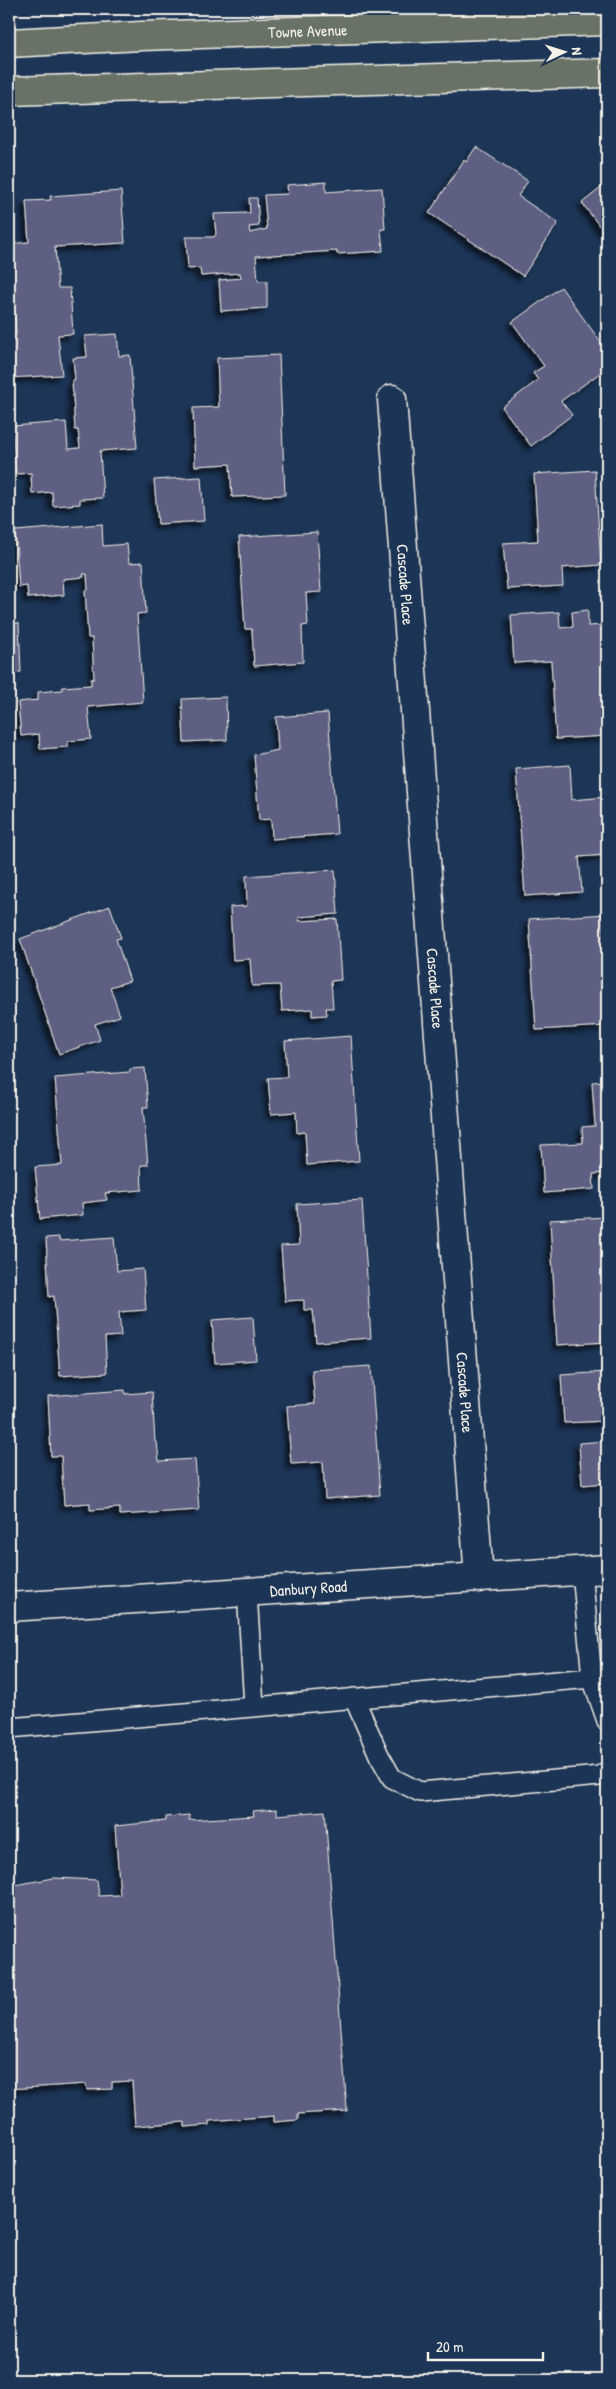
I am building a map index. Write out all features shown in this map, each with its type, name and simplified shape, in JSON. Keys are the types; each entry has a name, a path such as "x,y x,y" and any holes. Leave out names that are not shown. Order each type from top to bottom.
{"main road":[{"name":"Towne Avenue","path":"9,42 607,21"},
{"path":"9,91 607,73"}],"street":[{"name":"Cascade Place","path":"392,399 479,1578"},
{"name":"Danbury Road","path":"9,1607 594,1570"}],"lane":[{"path":"594,1570 592,1678 607,1721"},
{"path":"247,1592 254,1706"},
{"path":"9,1728 592,1678"},
{"path":"354,1698 378,1755 392,1778 420,1792 600,1776 607,1771"}],"building":[{"path":"476,147 528,181 518,196 558,223 523,276 429,213 464,160 466,162"},
{"path":"326,182 326,192 382,188 385,229 381,229 383,251 337,254 337,251 256,256 258,281 267,281 267,308 221,311 219,280 241,278 240,273 201,276 200,268 188,269 186,237 214,237 216,234 214,214 250,213 249,198 257,198 259,226 249,227 250,233 267,229 264,195 288,194 287,185"},
{"path":"607,183 607,236 582,203"},
{"path":"121,191 125,243 55,247 58,288 70,288 73,334 58,335 62,375 9,378 9,335 16,335 15,318 9,318 9,266 12,265 10,244 29,242 26,201 51,200 50,196"},
{"path":"561,287 607,351 607,368 561,401 572,415 531,446 502,407 538,380 533,373 544,366 512,322"},
{"path":"117,334 119,356 130,355 137,448 100,451 103,498 80,499 80,504 53,506 52,492 32,494 31,473 16,474 12,426 66,422 68,449 80,448 78,430 75,430 72,380 75,380 73,358 87,357 85,336"},
{"path":"279,355 285,495 232,497 230,464 195,466 193,408 219,407 217,358"},
{"path":"595,470 601,565 562,568 563,586 507,589 503,543 538,541 534,474"},
{"path":"201,477 204,521 158,524 154,480"},
{"path":"102,524 103,546 127,544 129,563 143,562 146,613 137,614 143,702 88,707 91,739 68,741 68,747 40,749 39,734 21,736 18,702 38,700 38,692 62,690 62,687 91,685 91,679 94,679 92,638 88,638 85,590 88,590 87,574 83,574 84,577 63,579 64,595 28,598 27,586 19,587 15,531"},
{"path":"317,532 321,592 306,593 308,625 302,626 303,662 254,666 252,629 245,629 239,537"},
{"path":"588,610 588,626 607,625 607,736 556,739 551,661 514,663 511,615 559,612 560,628 573,627 572,612"},
{"path":"19,623 21,672 11,673 13,717 9,718 9,624"},
{"path":"226,697 227,740 184,742 182,699"},
{"path":"328,713 337,834 272,839 271,819 259,820 254,755 278,750 276,717"},
{"path":"570,765 572,800 606,797 607,855 579,857 582,892 525,896 516,769"},
{"path":"9,856 11,856 9,892"},
{"path":"335,870 338,914 299,917 299,921 337,919 341,980 331,981 333,1008 326,1008 327,1015 312,1016 312,1009 282,1011 280,985 252,986 250,959 233,960 230,907 247,906 246,876"},
{"path":"110,906 121,938 116,939 130,981 110,987 120,1016 95,1024 100,1040 59,1054 20,939"},
{"path":"607,914 607,1026 536,1030 529,919"},
{"path":"351,1036 359,1161 307,1165 305,1132 297,1133 296,1112 271,1114 268,1078 287,1077 285,1041"},
{"path":"145,1068 148,1107 143,1107 148,1165 141,1165 142,1190 105,1193 107,1200 82,1203 83,1215 40,1219 35,1167 62,1165 55,1078 130,1072 130,1069"},
{"path":"607,1081 607,1173 593,1174 594,1189 544,1193 541,1145 583,1143 582,1127 595,1126 592,1082"},
{"path":"362,1200 371,1338 316,1342 313,1310 304,1310 304,1300 285,1301 281,1246 299,1245 297,1204"},
{"path":"607,1217 607,1342 557,1345 550,1220"},
{"path":"59,1237 59,1241 114,1237 117,1271 143,1269 146,1310 119,1312 121,1336 105,1337 107,1373 60,1376 54,1296 49,1297 46,1238"},
{"path":"253,1317 256,1360 215,1363 212,1320"},
{"path":"371,1366 380,1495 325,1499 323,1462 291,1464 287,1406 315,1404 312,1370"},
{"path":"607,1372 607,1421 564,1423 561,1375"},
{"path":"125,1390 125,1394 152,1392 155,1442 157,1442 159,1461 195,1459 199,1510 120,1515 120,1508 90,1510 90,1503 64,1505 61,1456 51,1456 48,1396"},
{"path":"607,1441 607,1483 582,1485 579,1443"},
{"path":"277,1809 277,1815 325,1811 347,2111 298,2114 298,2120 274,2122 274,2116 209,2121 209,2125 185,2127 185,2122 135,2126 132,2081 112,2082 112,2089 87,2090 86,2084 9,2089 9,1886 54,1878 97,1880 99,1896 120,1895 115,1826 166,1821 166,1817 189,1815 189,1820 254,1816 253,1811"}]}
